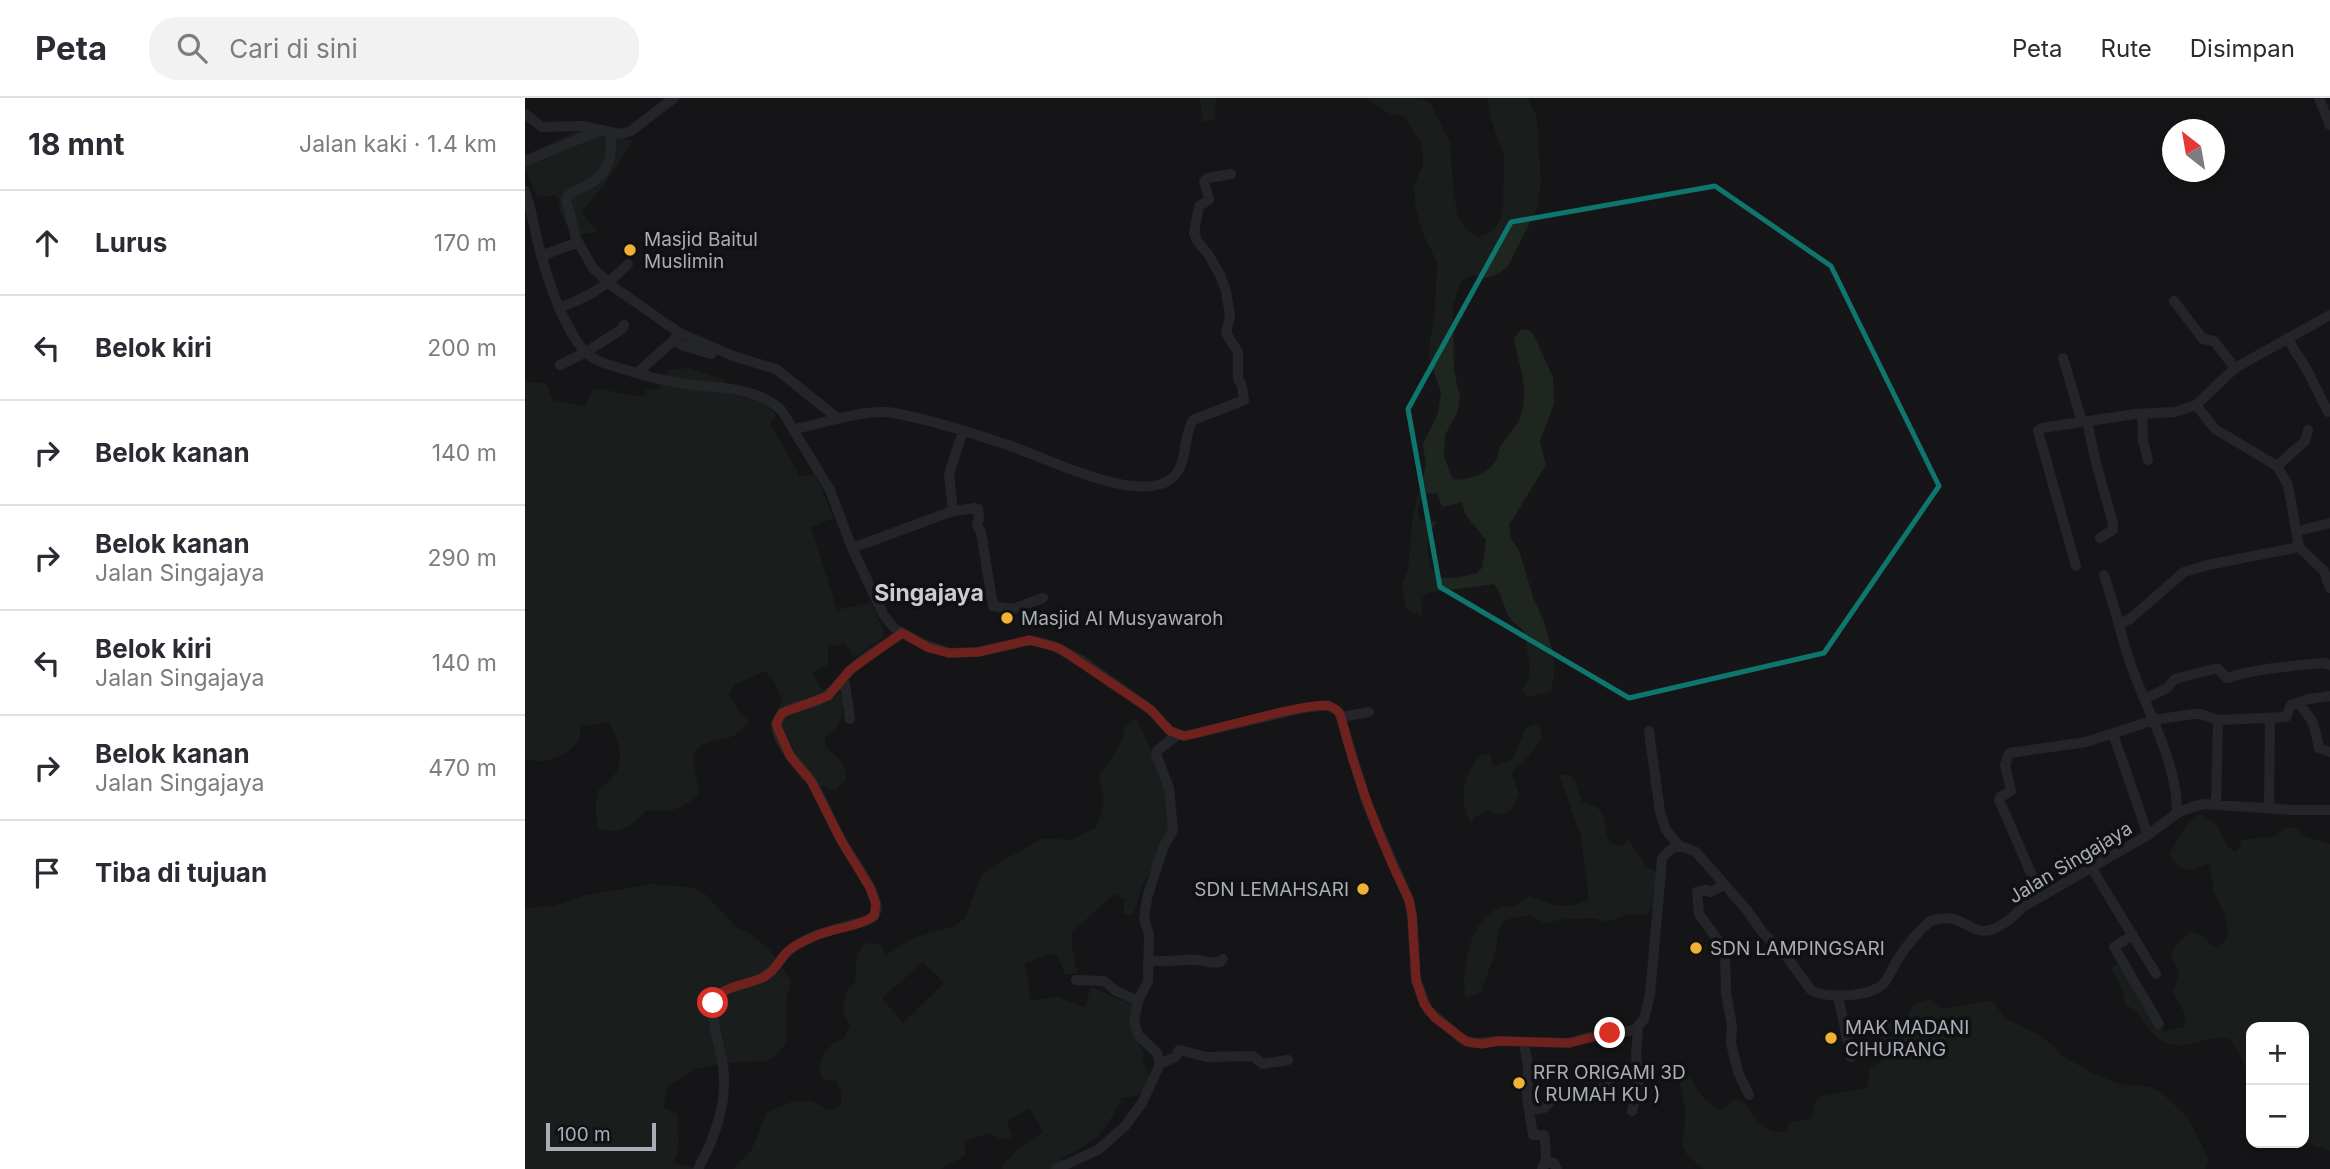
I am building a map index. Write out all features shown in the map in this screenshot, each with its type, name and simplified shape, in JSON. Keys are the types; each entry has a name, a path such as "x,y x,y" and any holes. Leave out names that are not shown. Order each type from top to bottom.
{"street":[{"path":"525,114 541,127 583,126 620,134 631,131 674,98"},
{"path":"2319,98 2330,125"},
{"path":"525,161 605,131"},
{"path":"605,131 613,149 600,176 591,184 572,192 566,199 577,242 593,268 676,336 776,369 836,417"},
{"path":"794,429 820,424 836,417 891,413 1009,445 1115,484 1142,486 1172,478 1182,463 1187,432 1193,420 1244,400 1238,379 1238,352 1226,333 1230,316 1226,291 1220,275 1194,233 1199,206 1209,200 1204,181 1231,174"},
{"path":"525,191 541,256 559,308 586,352 597,361 637,373 663,380 754,394 776,405 794,429 829,490 883,614 894,628 929,648 949,653 978,652 1030,640 1059,648 1151,710 1177,735 1184,736 1304,708 1328,705 1339,712 1367,804 1409,900 1416,980 1424,1004 1435,1018 1467,1042 1482,1044 1499,1041 1569,1043 1638,1028"},
{"path":"541,256 577,242"},
{"path":"559,308 610,284 628,264"},
{"path":"2174,301 2203,339 2214,341 2235,368"},
{"path":"2076,566 2038,431 2085,421 2175,412 2196,405 2235,368 2330,315"},
{"path":"560,365 622,330 624,325"},
{"path":"676,336 681,345 728,359"},
{"path":"637,373 676,336"},
{"path":"2287,338 2328,412"},
{"path":"2063,359 2085,421 2113,523 2113,530 2100,538"},
{"path":"2196,405 2215,429 2277,466 2288,485 2299,547 2324,571 2330,588"},
{"path":"2142,414 2143,442 2148,460"},
{"path":"2277,466 2305,441 2308,430"},
{"path":"954,511 949,474 963,432"},
{"path":"852,548 954,511 978,509 977,526 981,532 993,606 1013,609 1043,598"},
{"path":"2297,531 2330,523"},
{"path":"2120,624 2130,620 2184,572 2299,547"},
{"path":"2103,575 2127,654 2154,720 2173,782 2177,813"},
{"path":"698,1169 708,1150 723,1105 723,1066 713,1011 716,996 770,973 794,946 815,936 869,920 877,909 870,888 842,842 811,781 790,756 776,724 782,713 828,696 850,670 902,633"},
{"path":"2145,699 2167,688 2175,679 2213,669 2218,669 2227,678 2282,668 2325,663 2330,665"},
{"path":"844,678 850,719"},
{"path":"2041,896 2000,806 2000,797 2011,791 2006,757 2009,753 2086,742 2154,720 2200,714 2218,720 2288,716 2290,707 2298,703 2330,696"},
{"path":"2298,703 2311,717 2319,748 2330,752"},
{"path":"1341,717 1369,712"},
{"path":"2269,808 2270,718"},
{"path":"2216,805 2218,720"},
{"path":"1649,731 1660,812 1666,830 1679,847"},
{"path":"2113,734 2148,835"},
{"path":"1056,1169 1098,1150 1125,1126 1142,1103 1160,1064 1157,1053 1143,1042 1134,1022 1138,1001 1148,981 1149,934 1144,919 1147,898 1173,824 1168,788 1156,756 1158,750 1177,735"},
{"name":"Jalan Singajaya","path":"1838,996 1859,993 1883,984 1899,957 1930,922 1952,919 1981,931 2001,927 2023,906 2148,835 2177,813 2199,805 2330,810"},
{"path":"1632,1111 1639,1087 1636,1055 1638,1028 1644,1019 1650,995 1662,859 1668,850 1679,847 1696,852 1746,909 1764,934 1784,953 1811,990 1818,994 1838,996 1851,1057"},
{"path":"2091,867 2156,974"},
{"path":"1724,885 1710,892 1697,892 1698,906 1699,914 1725,950 1731,1043 1738,1072 1749,1095"},
{"path":"2133,935 2114,947 2159,1024"},
{"path":"1148,960 1200,960 1213,964 1223,959"},
{"path":"1076,980 1104,981 1116,991 1138,1001"},
{"path":"1524,1043 1533,1135 1545,1135 1549,1167"},
{"path":"1160,1064 1175,1057 1178,1049 1207,1057 1253,1056 1263,1063 1288,1060"},
{"path":"1529,1110 1544,1108 1553,1099 1610,1086"}],"highlighted area":[{"path":"1715,186 1831,266 1939,486 1824,653 1629,698 1440,587 1408,409 1511,222"}],"shaded area":[{"path":"1200,98 1216,98 1215,119 1203,122"},
{"path":"1366,98 1421,98 1431,105 1450,143 1454,196 1459,220 1467,230 1478,237 1491,232 1499,222 1503,208 1504,155 1490,117 1487,98 1528,98 1537,118 1541,182 1537,209 1508,266 1498,274 1486,278 1473,275 1461,281 1453,306 1454,370 1460,398 1458,411 1445,435 1444,457 1453,479 1459,480 1483,473 1496,461 1503,442 1518,422 1523,408 1523,382 1514,338 1521,330 1528,330 1533,334 1553,377 1554,404 1540,441 1546,465 1509,525 1511,539 1519,550 1534,600 1544,621 1555,667 1551,691 1528,697 1522,689 1527,683 1530,670 1525,634 1509,617 1494,584 1427,593 1422,599 1422,617 1405,608 1402,583 1408,569 1413,514 1426,465 1423,444 1438,413 1441,392 1428,356 1435,308 1437,262 1422,232 1415,205 1414,185 1423,165 1422,145 1404,116 1390,114","holes":["1437,493 1442,507 1462,502 1465,514 1486,540 1482,568 1477,573 1443,578 1432,570 1428,540 1437,522 1422,521 1419,507 1425,494"]},
{"path":"581,129 633,141 604,185 582,211 598,231 573,237 560,211 559,199 554,195 537,197 525,169 525,156"},
{"path":"689,368 725,380 728,394 761,403 776,416 770,424 800,476 815,475 834,518 811,527 837,610 871,602 885,636 854,657 845,643 828,647 828,665 812,673 828,699 842,693 841,718 825,740 826,747 840,761 845,772 846,780 836,790 800,779 780,750 774,723 782,699 775,683 765,671 736,684 728,694 739,711 749,720 744,726 734,735 708,742 696,751 694,759 698,795 686,804 668,811 647,810 625,828 606,831 598,829 598,794 599,789 615,774 620,758 609,721 580,727 579,738 575,744 555,758 539,761 525,758 525,382 546,383 553,400 585,407 593,389 644,396 647,389 657,391 670,370"},
{"path":"1136,718 1164,786 1170,815 1161,849 1141,889 1132,915 1123,914 1125,900 1114,894 1072,932 1077,973 1065,975 1058,957 1051,953 1025,964 1031,999 1054,996 1085,1007 1091,987 1132,1005 1131,1030 1144,1053 1142,1059 1149,1075 1141,1093 1122,1097 1099,1135 1060,1159 1061,1169 1002,1169 1018,1149 1043,1132 1030,1108 1007,1121 1012,1137 1002,1140 989,1133 964,1142 966,1155 941,1169 733,1169 751,1151 766,1113 797,1101 812,1102 828,1110 841,1106 841,1092 836,1081 823,1079 819,1067 823,1054 845,1037 850,1024 843,1013 846,992 855,982 857,955 865,943 880,944 886,955 915,937 956,926 966,916 981,877 991,867 1044,838 1071,840 1095,828 1104,802 1099,775 1119,747 1125,726","holes":["923,962 944,983 903,1023 882,998"]},
{"path":"1535,724 1540,727 1542,739 1522,764 1515,768 1512,775 1519,794 1512,809 1500,815 1487,811 1475,817 1471,824 1464,806 1464,787 1470,769 1483,754 1490,755 1493,766 1512,760 1526,727"},
{"path":"1559,774 1571,776 1582,802 1601,812 1609,841 1624,845 1628,839 1646,866 1657,872 1654,904 1647,915 1627,915 1606,922 1594,918 1543,923 1532,915 1510,919 1501,927 1481,992 1465,998 1469,949 1479,926 1487,916 1499,908 1519,904 1530,896 1559,905 1573,905 1589,900 1581,837"},
{"path":"2200,814 2215,823 2229,848 2235,852 2240,847 2241,840 2274,836 2286,828 2294,827 2304,836 2330,844 2330,1151 2309,1144 2309,1022 2246,1022 2246,1073 2232,1040 2217,1038 2171,1044 2151,1032 2137,1013 2125,1004 2123,991 2111,968 2116,964 2122,967 2164,1032 2184,1027 2185,1014 2173,991 2178,974 2171,958 2175,946 2191,931 2201,935 2214,947 2223,943 2229,934 2214,892 2209,864 2182,868 2169,854 2187,825"},
{"path":"654,884 695,888 706,895 737,928 749,933 768,948 791,981 786,1002 786,1042 778,1054 766,1061 698,1068 668,1086 664,1108 677,1114 679,1147 674,1163 701,1169 525,1169 525,908 554,906 582,896"},
{"path":"1930,999 1941,1009 1993,1002 2005,1018 2039,1035 2060,1054 2090,1072 2119,1084 2151,1087 2163,1094 2189,1119 2207,1156 2205,1169 1704,1169 1685,1151 1682,1142 1685,1113 1680,1083 1689,1077 1701,1095 1718,1110 1734,1100 1741,1100 1766,1128 1779,1132 1787,1130 1788,1123 1812,1118 1817,1097 1867,1088 1870,1067 1882,1062 1877,1039 1886,1034 1888,1020 1906,1023 1913,1004"}],"place":[{"name":"Masjid Baitul Muslimin","path":"630,250"},
{"name":"Masjid Al Musyawaroh","path":"1007,618"},
{"name":"SDN LEMAHSARI","path":"1363,889"},
{"name":"SDN LAMPINGSARI","path":"1696,948"},
{"name":"MAK MADANI CIHURANG","path":"1831,1038"},
{"name":"RFR ORIGAMI 3D ( RUMAH KU )","path":"1519,1083"}],"district":[{"name":"Singajaya","path":"929,593"}],"route":[{"path":"713,1003 716,996 722,992 770,973 794,946 874,916 877,909 870,888 842,842 811,781 790,756 776,724 782,713 828,696 850,670 902,633 929,648 949,653 1003,648 1030,640 1044,642 1081,660 1151,710 1177,735 1224,728 1304,708 1328,705 1332,707 1341,717 1367,804 1409,900 1416,980 1427,1010 1462,1039 1473,1043 1569,1043 1610,1033"}]}
